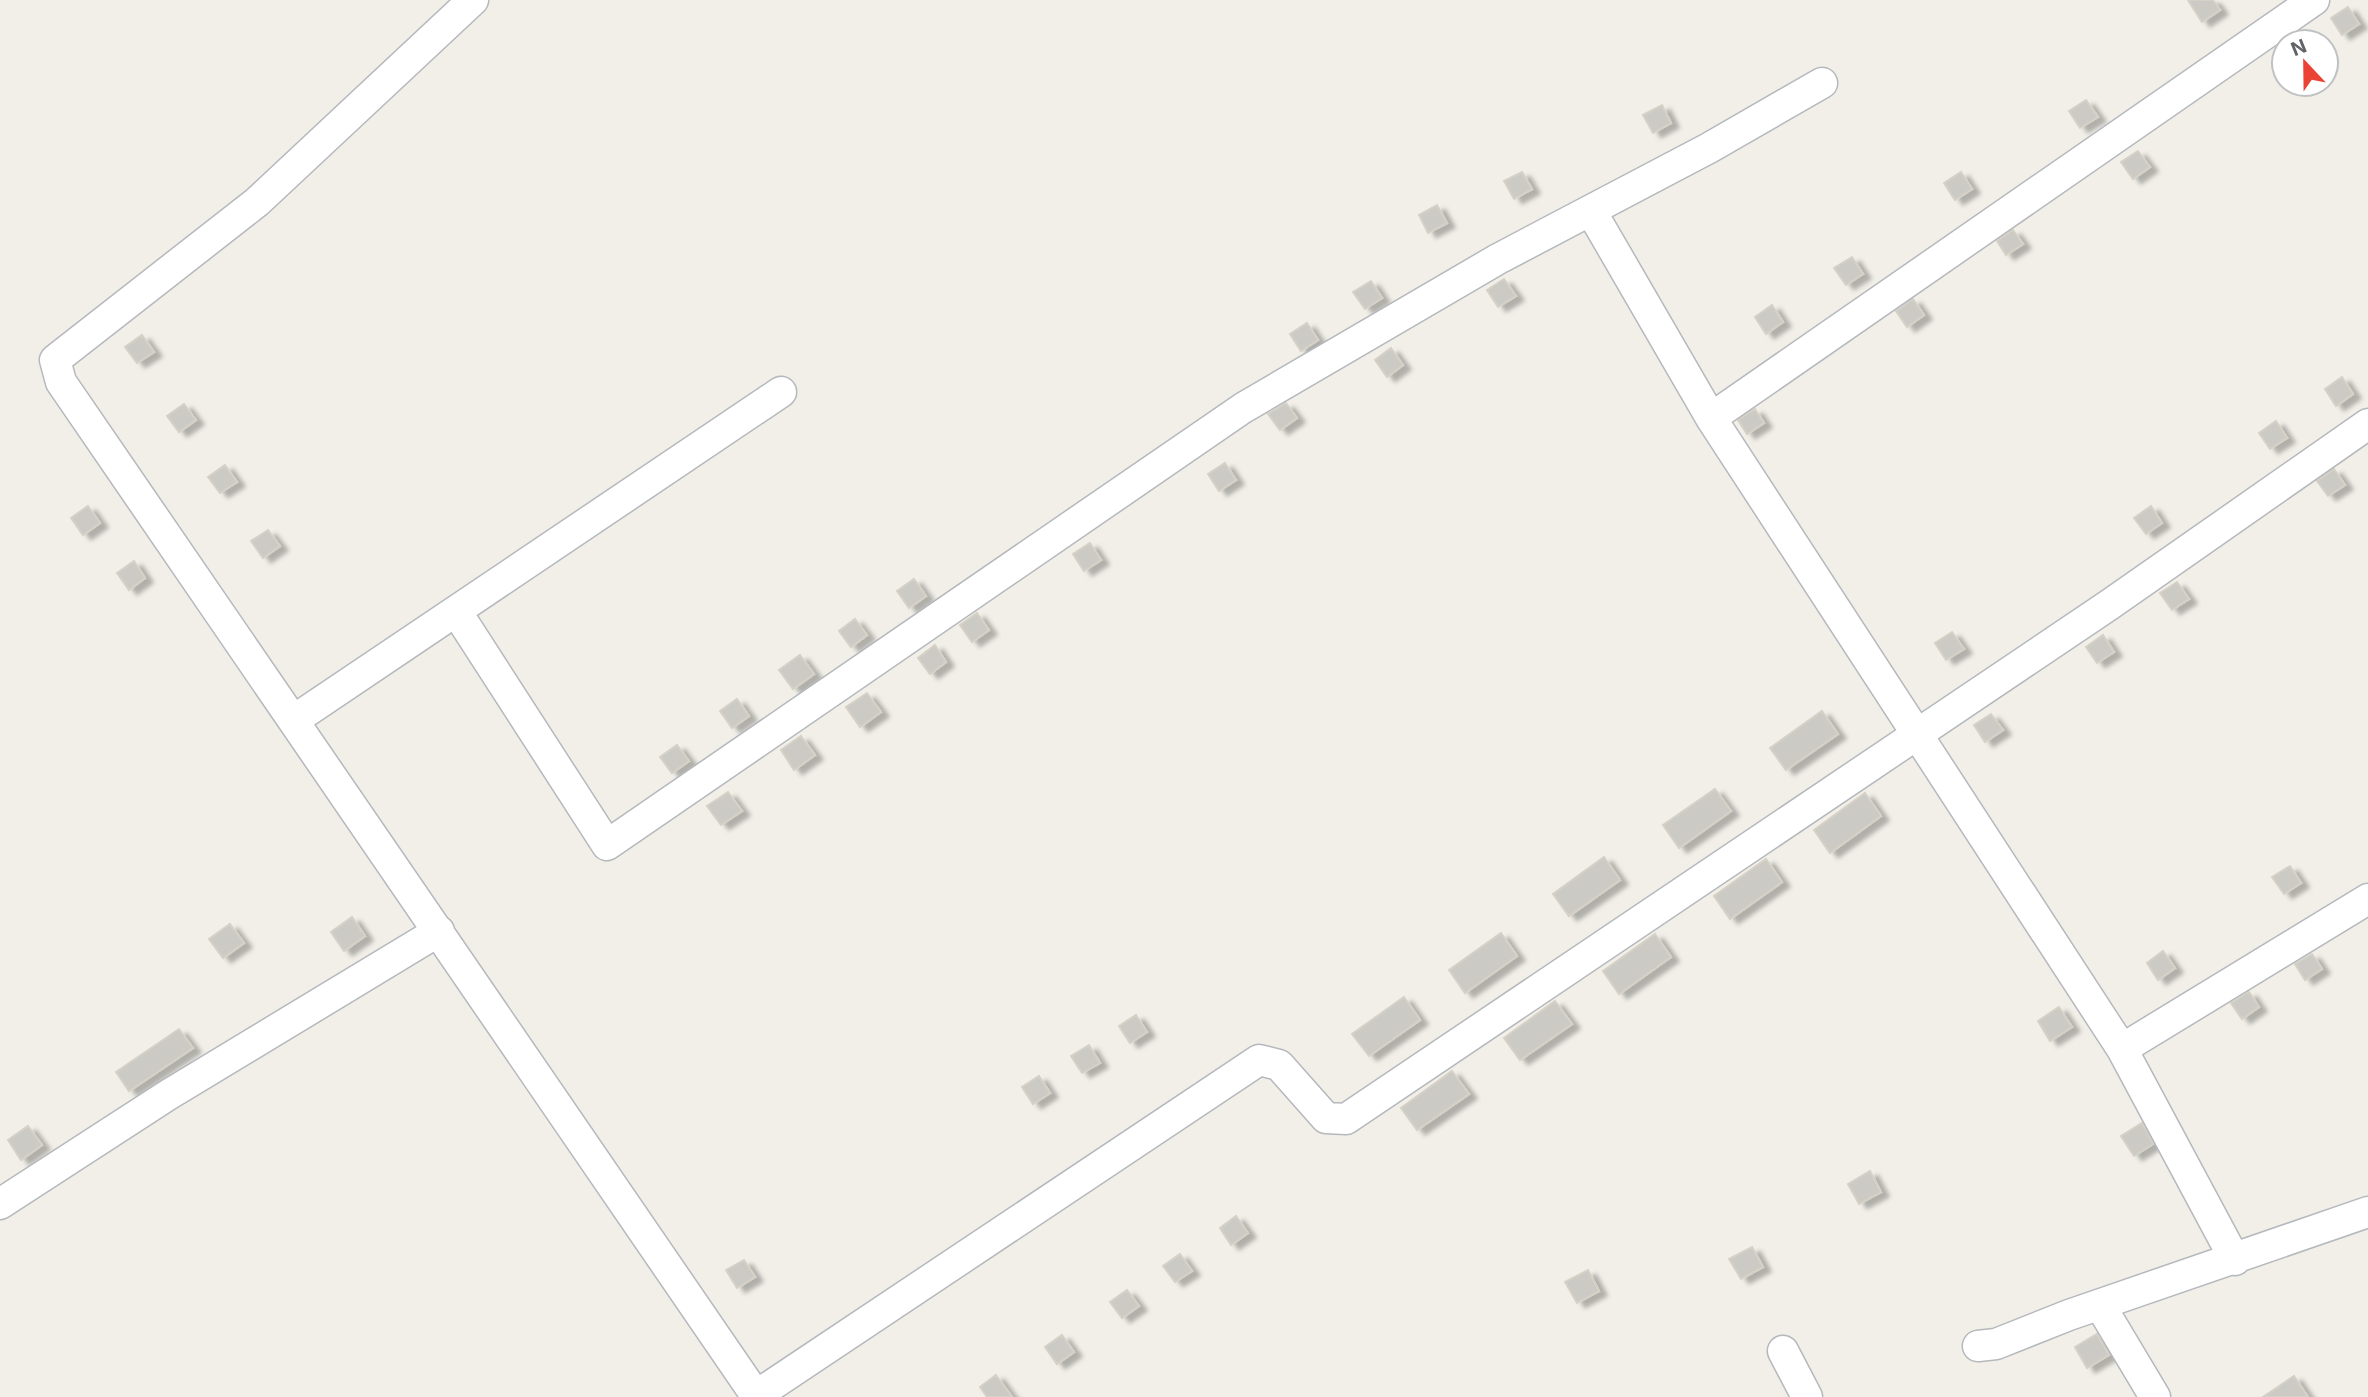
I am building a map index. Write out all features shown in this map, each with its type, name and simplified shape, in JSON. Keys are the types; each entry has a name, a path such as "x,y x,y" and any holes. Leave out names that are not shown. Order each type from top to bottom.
{"street":[{"path":"473,0 257,202 55,360 61,382 756,1397 1259,1060 1279,1065 1326,1118 1346,1119 1919,734 2368,424"},
{"path":"1711,418 2314,0"},
{"path":"456,611 607,845 1242,408 1498,259 1709,148 1822,83"},
{"path":"1591,211 1711,418 2122,1049 2235,1260"},
{"path":"294,720 780,392"},
{"path":"2122,1049 2368,899"},
{"path":"0,1204 168,1095 439,931"},
{"path":"1978,1346 1996,1344 2099,1305 2368,1212"},
{"path":"2099,1305 2155,1397"},
{"path":"1783,1351 1807,1397"}],"building":[{"path":"2188,0 2213,0 2220,10 2202,22"},
{"path":"2348,7 2359,24 2342,35 2340,28 2331,18"},
{"path":"2086,100 2098,117 2080,128 2069,111"},
{"path":"1662,105 1671,123 1653,133 1643,115"},
{"path":"2138,151 2150,167 2133,179 2121,162"},
{"path":"1522,172 1532,189 1514,199 1504,181"},
{"path":"1961,172 1972,189 1955,200 1944,183"},
{"path":"1437,205 1447,223 1428,233 1419,215"},
{"path":"2013,230 2023,244 2006,255 1997,241"},
{"path":"1852,257 1863,274 1846,285 1834,268"},
{"path":"1504,279 1516,296 1498,307 1487,290"},
{"path":"1371,281 1382,298 1365,309 1353,292"},
{"path":"1913,299 1924,315 1907,327 1896,311"},
{"path":"1772,305 1783,322 1766,334 1755,317"},
{"path":"1307,323 1318,340 1301,351 1290,334"},
{"path":"142,335 154,352 137,363 125,347"},
{"path":"1391,348 1403,365 1387,377 1375,360"},
{"path":"2342,377 2353,394 2336,406 2325,389"},
{"path":"1286,403 1297,418 1280,430 1268,414"},
{"path":"184,404 196,420 179,432 167,416"},
{"path":"1755,409 1764,423 1747,434 1738,420"},
{"path":"2276,421 2287,438 2270,449 2259,433"},
{"path":"1225,463 1236,480 1219,491 1208,474"},
{"path":"225,465 237,482 220,493 208,477"},
{"path":"2334,469 2345,485 2328,496 2317,481"},
{"path":"88,506 100,523 83,535 71,518"},
{"path":"2151,506 2162,523 2146,534 2134,518"},
{"path":"268,530 280,546 263,558 251,541"},
{"path":"1090,543 1101,560 1084,571 1073,554"},
{"path":"134,561 145,578 129,590 117,573"},
{"path":"914,579 926,596 909,608 897,591"},
{"path":"2177,582 2189,599 2172,610 2160,593"},
{"path":"977,613 989,630 972,642 960,625"},
{"path":"855,619 867,635 851,647 839,631"},
{"path":"1952,632 1964,649 1946,660 1935,643"},
{"path":"2103,635 2114,652 2097,663 2086,647"},
{"path":"935,645 946,662 930,674 918,658"},
{"path":"800,655 814,674 793,689 779,670"},
{"path":"867,693 881,712 860,727 846,707"},
{"path":"737,699 749,716 732,728 720,711"},
{"path":"1822,711 1838,734 1786,770 1770,748"},
{"path":"1991,714 2003,730 1985,742 1974,725"},
{"path":"801,736 815,755 794,770 781,750"},
{"path":"677,745 689,761 672,773 660,757"},
{"path":"1715,789 1731,811 1679,848 1663,825"},
{"path":"728,792 742,811 721,825 707,806"},
{"path":"1865,793 1881,816 1830,853 1814,830"},
{"path":"1604,857 1620,880 1569,916 1553,894"},
{"path":"1766,859 1782,882 1730,919 1714,896"},
{"path":"2290,866 2301,883 2284,894 2272,877"},
{"path":"352,917 365,936 344,951 331,932"},
{"path":"230,924 244,943 223,958 209,939"},
{"path":"1501,933 1517,956 1465,993 1449,970"},
{"path":"1655,934 1671,957 1619,994 1603,971"},
{"path":"2163,951 2175,968 2158,980 2147,963"},
{"path":"2312,954 2322,969 2305,980 2295,964"},
{"path":"2249,992 2259,1007 2242,1019 2231,1003"},
{"path":"1404,997 1420,1020 1369,1056 1352,1034"},
{"path":"1555,1001 1572,1024 1520,1060 1504,1038"},
{"path":"2059,1007 2072,1027 2050,1041 2038,1021"},
{"path":"1136,1015 1147,1032 1130,1043 1119,1026"},
{"path":"179,1029 193,1048 129,1091 116,1072"},
{"path":"1089,1045 1100,1063 1082,1073 1071,1056"},
{"path":"1452,1071 1469,1094 1417,1130 1401,1108"},
{"path":"1039,1076 1050,1093 1033,1104 1022,1087"},
{"path":"2142,1123 2153,1144 2134,1156 2121,1136"},
{"path":"28,1126 42,1145 21,1160 8,1140"},
{"path":"1870,1171 1881,1192 1859,1204 1848,1184"},
{"path":"1236,1216 1248,1233 1231,1245 1220,1228"},
{"path":"1752,1247 1763,1267 1741,1279 1729,1259"},
{"path":"1180,1254 1192,1271 1175,1282 1163,1266"},
{"path":"744,1260 755,1277 737,1288 726,1270"},
{"path":"1588,1270 1599,1291 1577,1303 1565,1282"},
{"path":"1127,1290 1139,1306 1122,1318 1110,1302"},
{"path":"2097,1334 2109,1355 2087,1368 2075,1347"},
{"path":"1062,1335 1074,1352 1057,1364 1045,1347"},
{"path":"996,1375 1012,1397 987,1397 980,1387"},
{"path":"2294,1376 2308,1397 2263,1397"}]}
